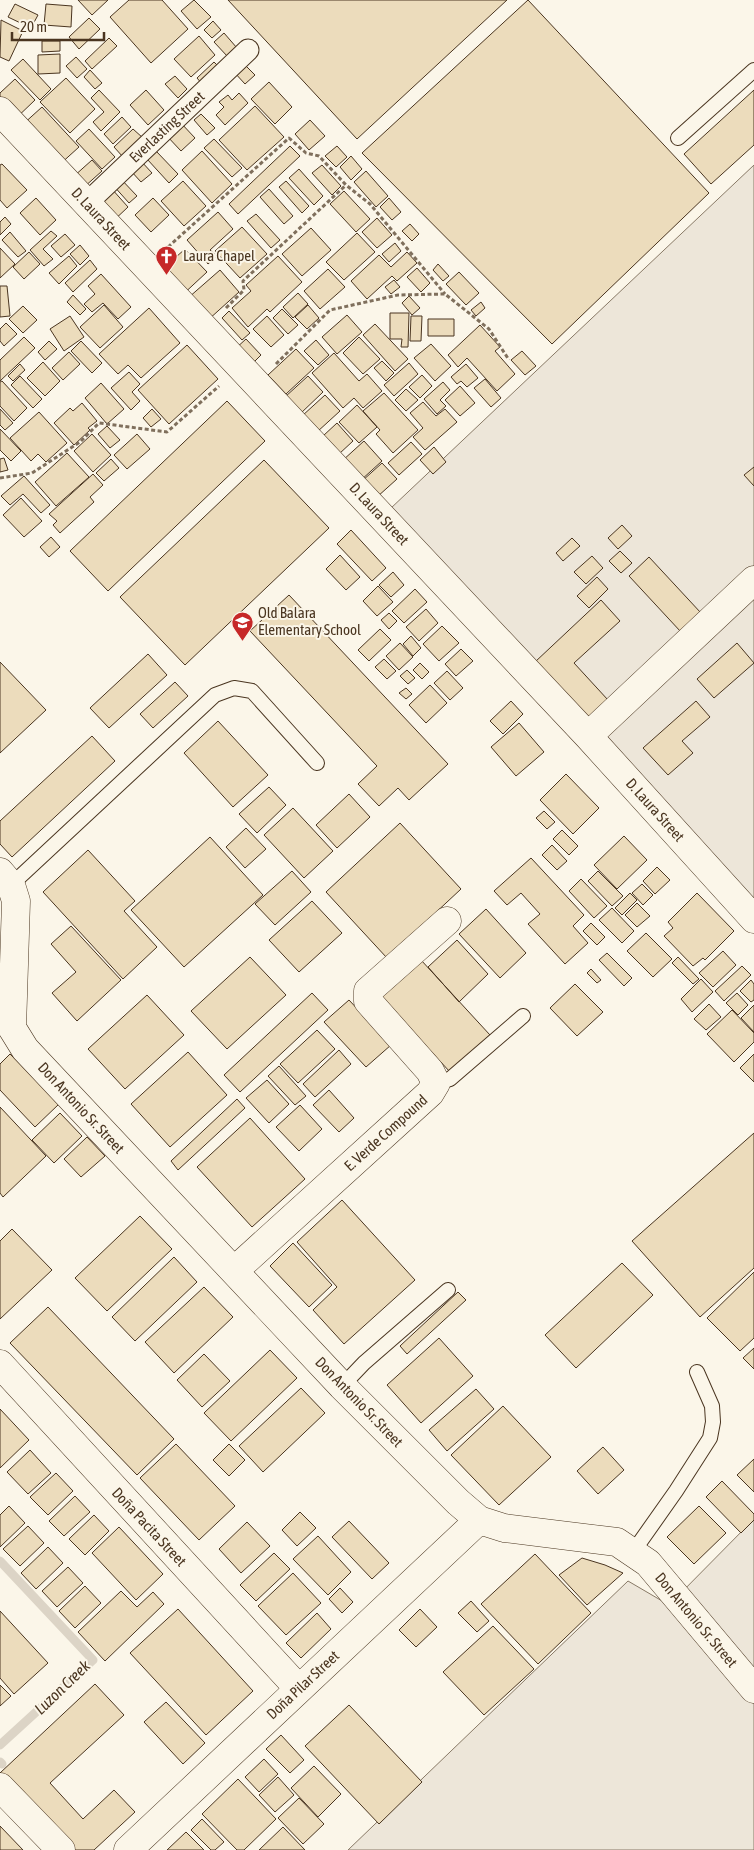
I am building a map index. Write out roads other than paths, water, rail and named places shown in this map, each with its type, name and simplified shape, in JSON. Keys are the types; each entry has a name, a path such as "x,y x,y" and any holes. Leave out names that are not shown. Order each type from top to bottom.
{"street":[{"name":"Everlasting Street","path":"87,203 248,50"},
{"name":"D. Laura Street","path":"0,111 588,736 754,920"},
{"path":"588,736 754,580"},
{"path":"5,878 16,901 6,1034"},
{"name":"E. Verde Compound","path":"235,1270 430,1092 436,1083 430,1071 368,1001 368,991 447,921"},
{"name":"Don Antonio Sr. Street","path":"6,1034 25,1049 235,1270 342,1386 458,1502 479,1520 504,1528 618,1542 648,1563 754,1688"},
{"name":"Doña Pacita Street","path":"0,1364 298,1689"},
{"name":"Doña Pilar Street","path":"128,1850 479,1520"},
{"path":"0,1787 61,1850"}],"lane":[{"path":"678,138 754,70"},
{"path":"5,878 215,695 234,688 252,691 317,763"},
{"path":"436,1083 450,1079 523,1016"},
{"path":"342,1386 364,1363 448,1290"},
{"path":"633,1552 710,1438 713,1422 712,1406 697,1372"}],"waterway":[{"name":"Luzon Creek","path":"0,1561 93,1660 0,1745"}],"place":[{"name":"Laura Chapel","path":"167,275"},
{"name":"Old Balara Elementary School","path":"242,641"}]}
